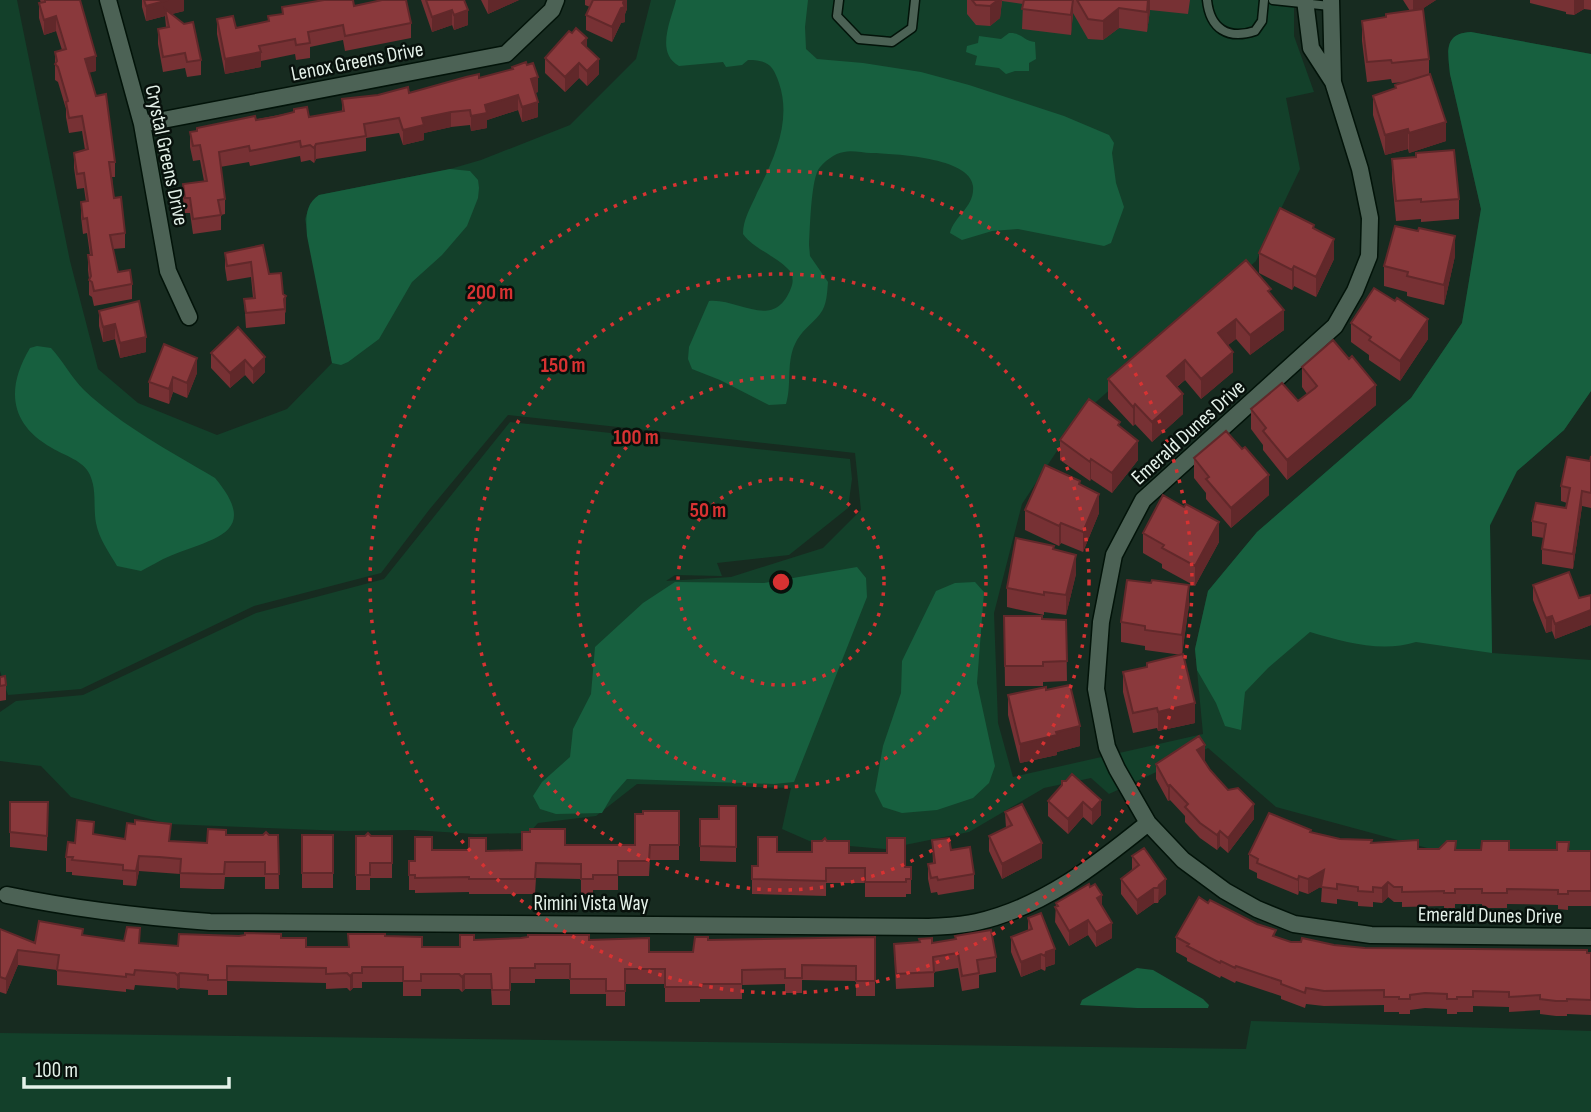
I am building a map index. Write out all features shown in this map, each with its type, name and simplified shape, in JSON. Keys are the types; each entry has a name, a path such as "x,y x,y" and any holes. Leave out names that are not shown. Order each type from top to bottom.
{"street":[{"name":"Crystal Greens Drive","path":"108,0 142,124 168,271 189,317"},
{"name":"Lenox Greens Drive","path":"142,124 506,54 552,10 556,0"},
{"name":"Emerald Dunes Drive","path":"1305,2 1311,48 1333,82 1360,169 1370,218 1369,256 1355,291 1335,326 1143,500 1114,555 1101,622 1096,689 1107,747 1147,823 1183,860 1225,891 1257,909 1294,924 1371,934 1591,937"},
{"name":"Emerald Dunes Drive","path":"1331,3 1333,82"},
{"name":"Rimini Vista Way","path":"7,895 157,918 210,922 929,928 976,922 1013,911 1059,890 1114,851 1147,823"}],"lane":[{"path":"839,0 837,16 859,39 892,42 912,28 915,0"},
{"path":"1207,0 1210,15 1220,29 1231,35 1255,31 1262,21 1264,0"},
{"path":"1273,0 1331,3"}],"shaded area":[{"path":"0,0 17,0 70,261 98,369 138,403 217,435 287,409 332,363 305,219 310,204 319,195 450,169 481,160 570,125 636,59 651,0 1294,0 1294,36 1314,92 1286,98 1300,169 1256,261 1080,416 1022,504 994,613 998,723 1013,777 1203,734 1195,649 1208,591 1257,532 1411,398 1462,323 1481,209 1450,74 1448,52 1452,40 1462,33 1471,32 1591,54 1591,391 1564,430 1517,471 1490,526 1492,653 1591,660 1591,855 1442,852 1276,807 1208,748 1109,794 1091,778 1044,788 969,832 885,849 814,843 782,829 791,788 637,784 596,816 538,823 529,833 345,831 168,824 71,797 41,766 0,761 0,712 16,701 83,695 256,613 384,579 510,422 850,459 852,479 848,508 789,555 717,563 722,576 675,575 666,581 731,577 823,548 861,510 855,453 508,415 381,573 254,606 81,689 8,695 0,671"},
{"path":"676,0 808,0 806,49 817,59 921,72 1064,116 1109,135 1114,143 1112,153 1116,183 1124,207 1111,243 1104,246 1018,229 992,231 962,240 950,233 971,200 973,186 969,176 959,169 930,159 847,151 830,158 820,167 814,185 810,256 828,282 827,295 817,318 800,336 792,351 786,404 769,405 692,369 688,359 689,347 709,301 765,311 784,301 793,280 787,268 743,234 744,223 779,140 783,111 777,77 769,65 755,60 726,67 723,62 679,66 672,60 666,45 668,26"},
{"path":"1471,32 1591,54 1591,391 1564,430 1517,471 1490,525 1492,653 1416,642 1390,646 1363,645 1310,632 1245,692 1241,730 1225,726 1216,703 1197,670 1195,649 1208,591 1257,532 1411,398 1462,323 1481,209 1450,74 1448,52 1456,36"},
{"path":"1009,33 1035,42 1036,59 1029,63 1029,71 1006,74 999,68 975,65 977,56 966,52 967,46 978,43 979,36 1001,39"},
{"path":"450,169 470,171 478,180 478,198 467,226 442,255 412,282 379,339 348,362 341,365 332,363 307,236 307,214 314,199 319,195"},
{"path":"30,348 51,348 84,390 114,415 215,478 234,511 232,523 226,531 141,571 117,566 97,529 93,487 87,470 38,438 27,428 20,416 15,391 17,377"},
{"path":"857,567 866,578 867,597 794,782 774,784 627,779 602,813 556,814 540,809 533,796 542,782 570,757 573,729 591,694 595,647 643,603 675,582 764,583"},
{"path":"975,582 984,592 977,683 995,766 989,783 973,798 937,810 902,813 883,807 875,791 883,746 901,693 902,661 936,591 955,583"},
{"path":"1137,968 1153,970 1203,999 1209,1005 1208,1008 1080,1005 1082,1000"},
{"path":"1251,1021 1591,1031 1591,1112 0,1112 0,1033 1246,1049"}],"building":[{"path":"45,0 80,0 96,56 85,59 96,96 106,94 115,162 109,162 114,198 121,197 125,233 110,235 118,272 130,270 132,284 94,291 89,280 91,276 88,255 92,255 87,218 83,219 81,202 88,201 84,173 77,174 74,153 88,149 82,116 69,118 68,101 55,64 55,52 66,49 56,16 44,20 39,3"},
{"path":"144,0 168,0 146,6"},
{"path":"324,0 353,0 354,6 382,0 406,0 411,23 345,36 343,25 308,32 310,43 296,45 295,39 259,46 261,52 225,59 217,19 233,16 236,28 269,21 268,16 283,14 282,7"},
{"path":"426,0 464,0 468,10 454,15 452,10 432,17"},
{"path":"593,0 624,0 625,7 621,8 612,27 586,15"},
{"path":"972,0 998,0 990,6 976,5"},
{"path":"1024,0 1073,0 1071,15 1022,9"},
{"path":"1077,0 1148,0 1147,12 1119,8 1103,21 1088,19"},
{"path":"165,9 184,24 193,22 201,60 187,62 185,53 163,57 158,29 169,27"},
{"path":"1423,9 1429,59 1392,63 1391,60 1367,62 1362,21 1386,17 1386,14"},
{"path":"576,28 587,38 582,43 599,59 587,71 579,63 565,77 545,58 569,31 572,33"},
{"path":"526,62 527,65 533,63 538,77 531,79 538,102 522,107 518,95 485,105 487,113 471,116 470,110 451,112 422,118 424,125 403,130 399,118 364,124 366,136 316,144 314,148 310,145 301,147 300,141 250,151 249,146 219,152 225,199 218,200 221,215 193,219 190,198 185,198 183,184 207,181 200,145 193,146 190,132 197,131 197,128 255,116 256,120 274,117 307,107 309,117 344,111 342,99 378,95 408,87 409,93 479,74 479,78 513,69 512,67"},
{"path":"1430,74 1446,122 1409,133 1408,129 1385,135 1373,96 1396,88 1395,85"},
{"path":"1454,150 1459,199 1396,201 1392,159 1416,157 1416,153"},
{"path":"1280,208 1314,225 1313,228 1334,239 1316,277 1294,266 1292,270 1259,253"},
{"path":"1395,226 1455,236 1444,285 1407,276 1408,272 1384,266"},
{"path":"263,245 269,274 281,273 283,294 286,296 285,309 246,313 244,299 255,298 251,262 227,266 225,253"},
{"path":"1246,260 1271,289 1268,291 1284,310 1250,335 1236,319 1218,333 1233,352 1201,379 1185,360 1167,376 1183,394 1152,422 1135,404 1133,407 1108,379"},
{"path":"1374,288 1395,301 1397,298 1428,319 1400,361 1369,340 1371,337 1351,323"},
{"path":"139,301 146,337 120,343 115,324 103,327 99,311"},
{"path":"238,327 265,357 253,369 245,360 230,373 211,353"},
{"path":"1333,340 1349,359 1352,356 1376,385 1287,460 1263,431 1266,428 1251,409 1282,383 1298,401 1315,388 1317,386 1302,367"},
{"path":"164,344 197,358 187,383 173,377 169,389 149,382"},
{"path":"1089,399 1120,422 1118,425 1138,441 1112,473 1091,459 1090,462 1060,440"},
{"path":"1226,431 1242,449 1245,447 1269,475 1231,508 1206,479 1209,477 1194,458"},
{"path":"1591,456 1591,493 1582,491 1573,554 1542,549 1546,524 1532,521 1536,503 1566,508 1570,488 1561,486 1567,457 1590,461"},
{"path":"1045,465 1080,481 1079,484 1099,494 1083,532 1061,523 1059,526 1025,510"},
{"path":"1163,495 1219,522 1195,566 1162,548 1164,545 1143,533"},
{"path":"1016,538 1054,546 1053,549 1076,555 1066,595 1044,592 1044,595 1007,588"},
{"path":"1569,572 1579,598 1591,595 1591,610 1555,624 1552,616 1546,618 1533,585"},
{"path":"1127,580 1189,585 1182,635 1145,630 1145,626 1121,622"},
{"path":"1004,616 1042,616 1042,619 1066,620 1067,661 1043,662 1043,666 1005,666"},
{"path":"1183,654 1195,703 1158,712 1157,708 1133,713 1123,672 1147,667 1147,663"},
{"path":"5,676 6,685 0,686 0,677"},
{"path":"1070,685 1080,726 1020,744 1008,695"},
{"path":"1199,736 1205,745 1197,750 1210,770 1228,790 1238,788 1254,804 1228,838 1220,831 1217,835 1200,823 1185,807 1188,804 1168,786 1156,764"},
{"path":"1072,774 1101,800 1092,810 1083,802 1068,819 1048,801 1062,785 1062,781 1066,781"},
{"path":"10,802 48,802 47,836 10,832"},
{"path":"1022,804 1042,843 1002,864 989,836 1012,825 1005,812"},
{"path":"719,806 736,806 736,847 700,846 700,819 719,819"},
{"path":"643,811 679,811 679,845 650,845 649,861 618,861 618,875 593,875 593,879 581,879 581,864 536,863 535,879 415,878 415,875 409,875 409,861 415,861 415,837 432,837 432,850 469,850 469,838 486,838 486,851 522,850 522,832 530,832 530,829 565,829 565,845 635,845 635,814 643,814"},
{"path":"1269,813 1311,830 1310,832 1340,839 1372,840 1371,843 1418,840 1418,849 1439,849 1447,841 1456,841 1455,850 1481,850 1482,841 1509,841 1509,850 1557,850 1557,842 1569,842 1568,851 1591,851 1591,891 1568,891 1568,894 1558,894 1558,890 1507,889 1507,893 1482,893 1482,889 1455,889 1455,893 1402,892 1402,887 1394,887 1388,882 1382,888 1373,887 1373,892 1358,891 1358,887 1337,884 1337,889 1321,887 1324,870 1308,879 1299,876 1298,880 1257,863 1258,859 1249,854"},
{"path":"77,820 94,822 93,834 125,839 127,823 135,824 135,820 171,824 169,841 207,843 208,829 226,830 226,835 263,835 266,832 269,835 278,835 279,874 265,874 265,862 225,862 224,874 212,874 180,873 181,859 139,856 136,871 123,870 123,865 72,860 73,857 66,857 68,842 75,843"},
{"path":"368,833 371,836 392,836 392,863 370,863 370,875 356,875 356,836 365,836"},
{"path":"302,835 333,835 333,873 302,873"},
{"path":"758,837 777,837 777,852 812,852 812,841 822,841 825,838 827,841 849,841 849,853 887,853 887,838 905,838 905,867 911,867 911,879 906,879 906,882 865,882 865,868 826,868 826,881 752,879 752,866 758,866"},
{"path":"949,838 951,850 970,847 974,874 938,880 937,877 931,878 928,864 935,863 932,840"},
{"path":"1144,848 1166,879 1158,888 1137,900 1121,879 1139,865 1132,856"},
{"path":"1089,884 1090,887 1095,884 1102,895 1097,898 1112,923 1096,932 1088,920 1069,931 1055,907 1058,906 1056,903"},
{"path":"1199,897 1276,930 1273,936 1291,942 1301,942 1302,938 1365,948 1587,950 1587,953 1591,953 1591,1000 1556,1001 1540,999 1540,995 1509,997 1509,992 1473,991 1473,997 1457,999 1447,999 1447,994 1425,993 1410,995 1410,999 1399,999 1384,997 1384,990 1324,991 1306,988 1305,993 1281,984 1281,981 1236,966 1235,968 1221,961 1220,963 1187,946 1189,944 1176,937"},
{"path":"1041,913 1055,949 1046,952 1045,956 1041,954 1021,962 1011,937 1032,929 1028,918"},
{"path":"39,921 83,929 82,935 124,941 127,927 140,928 139,943 178,946 179,934 281,934 281,938 306,938 306,947 349,947 348,934 422,937 422,947 460,947 460,935 474,935 474,940 521,938 528,935 589,935 589,940 649,938 649,952 693,952 695,937 708,937 708,940 875,937 875,981 856,981 856,966 802,965 802,978 785,978 785,969 742,970 742,984 665,987 665,969 625,969 625,991 606,991 606,979 570,979 570,964 535,964 535,968 510,968 510,990 492,990 491,974 465,974 462,977 459,974 421,974 421,981 403,981 403,967 362,967 362,973 353,973 350,976 347,973 326,974 326,968 227,966 227,980 208,980 208,975 177,975 135,970 134,975 126,974 126,977 57,970 59,955 18,950 6,979 0,977 0,929 35,943"},
{"path":"991,930 996,957 977,960 979,973 962,976 958,953 933,957 934,972 896,974 894,944 932,938 932,943"}]}
